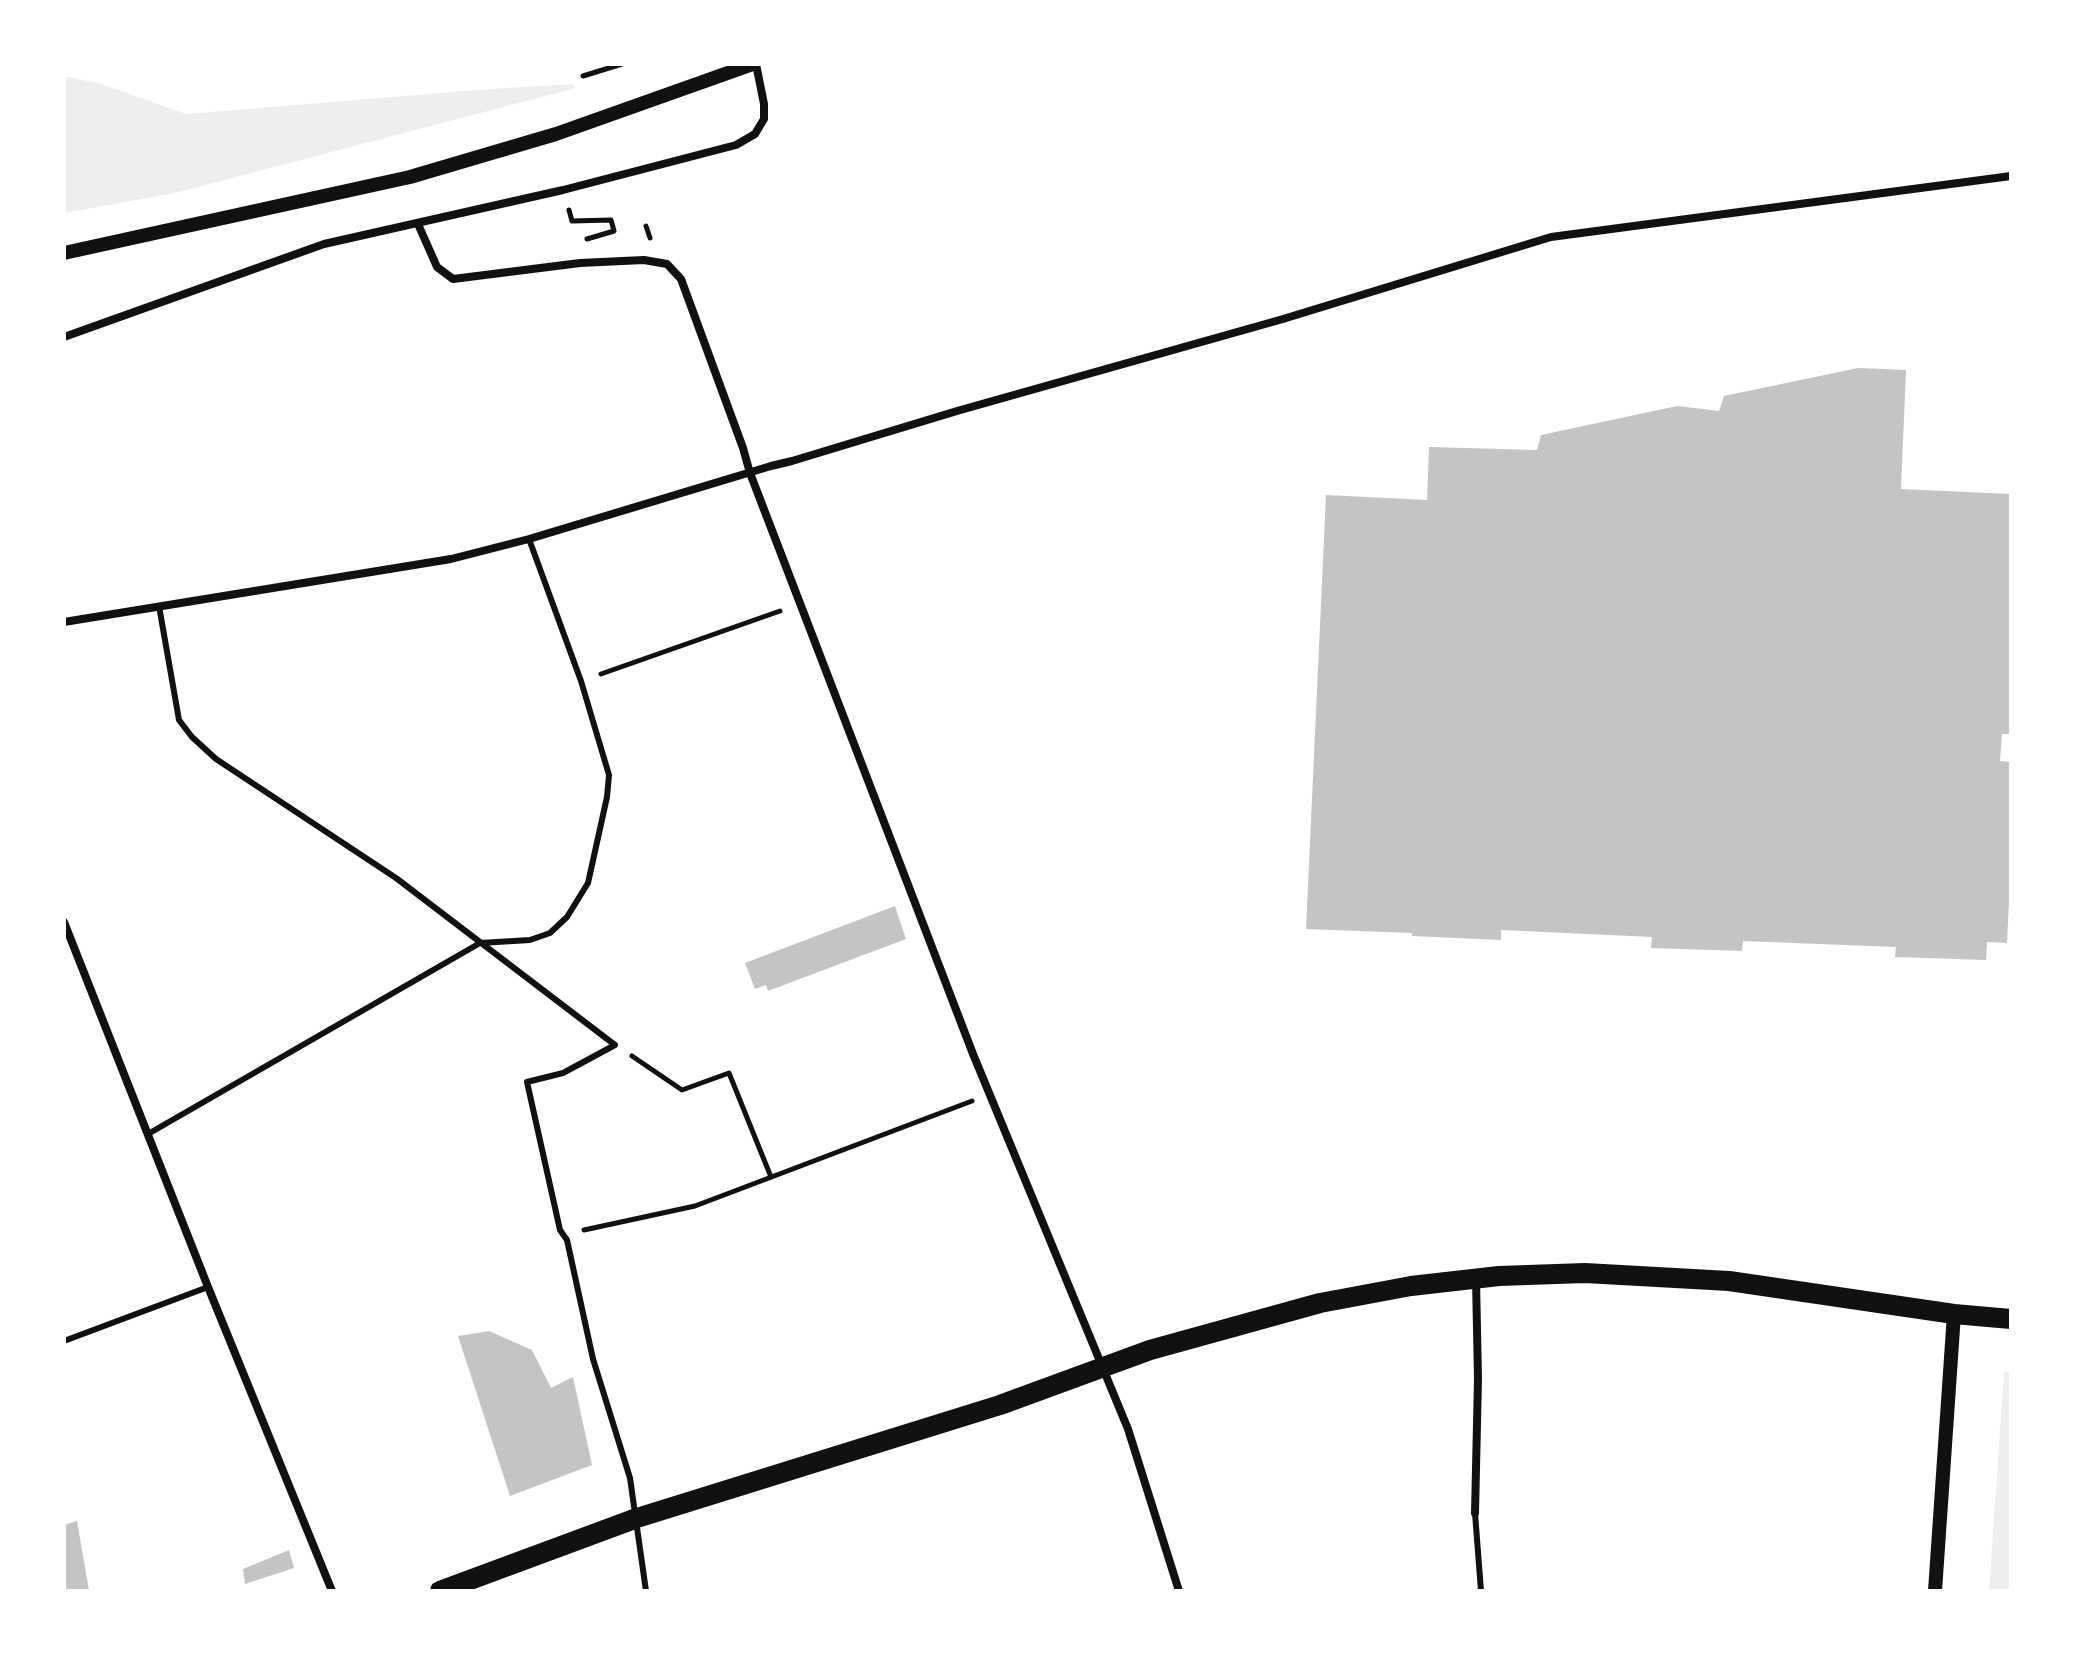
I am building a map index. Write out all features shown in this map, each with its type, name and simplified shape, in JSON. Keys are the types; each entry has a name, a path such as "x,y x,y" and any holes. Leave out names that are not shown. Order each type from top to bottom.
{"main road":[{"path":"440,1591 637,1518 1000,1405 1150,1350 1320,1303 1411,1286 1585,1273 1729,1281 1954,1314 2011,1319"}],"street":[{"path":"64,253 410,177 556,134 754,64 764,104 764,119 755,134 736,145 563,190 324,244 64,337"},
{"path":"64,622 451,559 529,539 957,411 1283,319 1551,237 2011,176"},
{"path":"418,224 437,267 453,279 580,263 644,260 667,264 681,279 750,473 989,1095 1128,1429 1179,1591"},
{"path":"64,922 332,1591"},
{"path":"1475,1513 1478,1379 1476,1279"},
{"path":"1935,1591 1954,1314"}],"lane":[{"path":"148,1134 480,943 530,940 550,933 567,917 588,883 609,775 581,681 529,539"},
{"path":"159,606 179,720 192,737 216,759 396,878 615,1045 563,1073 527,1082 593,1359 630,1478 646,1591"},
{"path":"64,1341 208,1287"},
{"path":"1475,1513 1481,1591"}],"path":[{"path":"583,76 622,64"},
{"path":"563,190 572,221 611,220 614,231 577,241 580,263"},
{"path":"581,681 800,604"},
{"path":"615,1045 682,1090 729,1073 771,1177"},
{"path":"564,1235 695,1206 989,1095"}],"shaded area":[{"path":"64,76 102,84 186,114 490,89 573,84 576,88 175,193 64,213"},
{"path":"2004,1372 2011,1372 2011,1591 1989,1591"}],"building":[{"path":"1858,368 1906,370 1901,489 2011,494 2011,734 2002,734 2000,761 2011,762 2007,943 1987,942 1986,960 1895,957 1896,947 1743,941 1742,951 1651,948 1652,937 1501,930 1501,940 1306,929 1326,495 1427,500 1429,447 1537,450 1541,435 1677,406 1719,411 1724,396"},
{"path":"895,906 906,939 768,991 766,985 755,989 745,963"},
{"path":"489,1331 532,1350 551,1388 573,1377 592,1465 510,1496 458,1336"},
{"path":"77,1521 89,1591 64,1591 64,1525"},
{"path":"289,1550 294,1568 245,1584 243,1569"}]}
